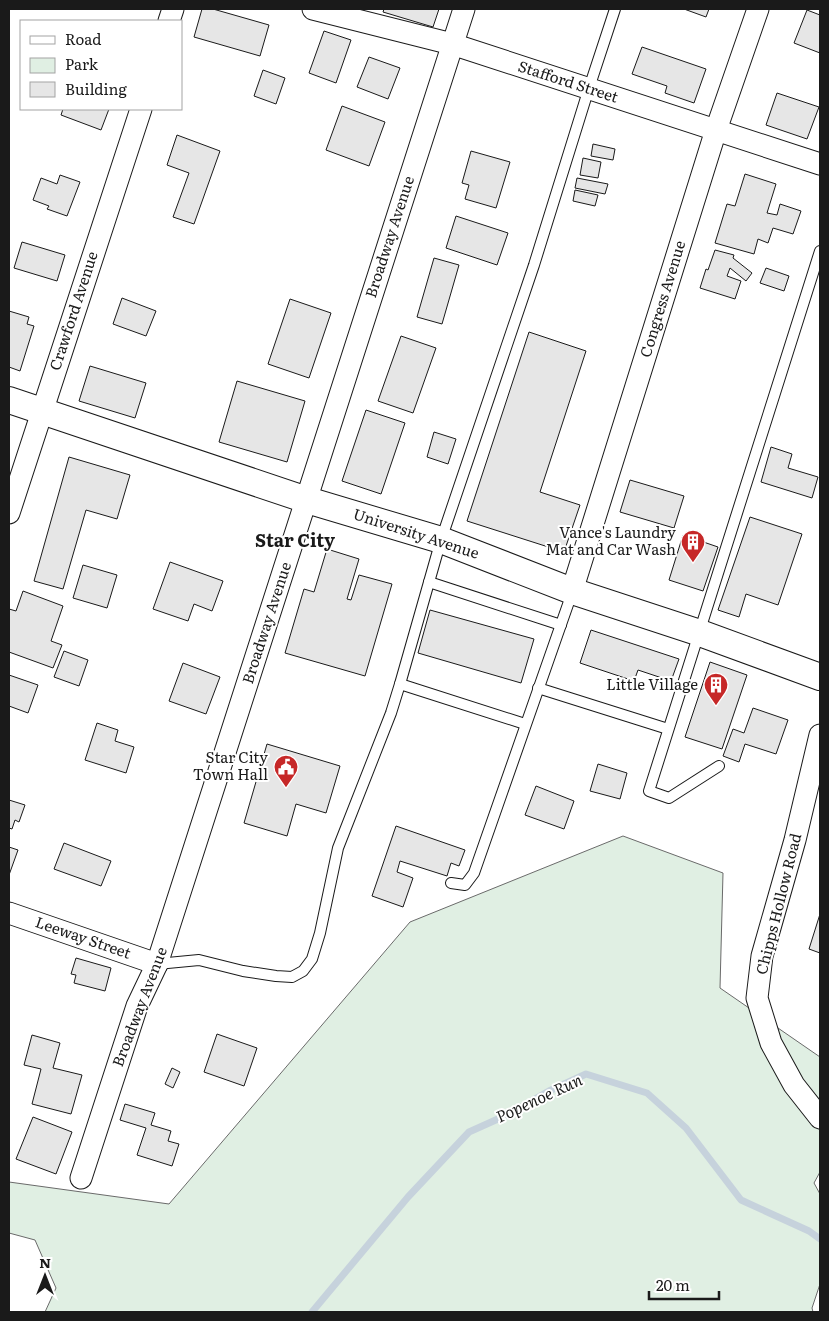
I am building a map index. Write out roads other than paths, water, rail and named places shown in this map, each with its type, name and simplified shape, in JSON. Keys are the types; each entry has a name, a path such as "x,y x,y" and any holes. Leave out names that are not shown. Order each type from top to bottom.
{"street":[{"name":"Stafford Street","path":"314,9 452,44 820,164"},
{"name":"Broadway Avenue","path":"80,1178 137,1006 157,964 464,9"},
{"name":"Congress Avenue","path":"572,591 716,130 758,9"},
{"name":"Crawford Avenue","path":"9,513 141,110"},
{"name":"University Avenue","path":"9,400 307,500 441,540 572,591 700,633 820,677"},
{"name":"Chipps Hollow Road","path":"820,735 795,840 762,956 756,998 771,1043 794,1085 820,1118"},
{"name":"Leeway Street","path":"9,913 157,964"}],"lane":[{"path":"157,964 198,960 243,971 292,977 303,971 312,959 320,933 338,848 400,684 441,540 534,265 615,9"},
{"path":"719,766 669,798 649,791 820,252"},
{"path":"429,582 561,624"},
{"path":"451,883 465,886 474,873 572,591"},
{"path":"400,684 525,724"},
{"path":"538,688 668,729"}],"waterway":[{"name":"Popenoe Run","path":"312,1312 408,1197 469,1132 509,1114 549,1091 586,1074 647,1093 686,1128 741,1200 809,1231 820,1239"}],"place":[{"name":"Vance's Laundry Mat and Car Wash","path":"693,563"},
{"name":"Little Village","path":"716,706"},
{"name":"Star City Town Hall","path":"286,788"}],"district":[{"name":"Star City","path":"295,541"}]}
